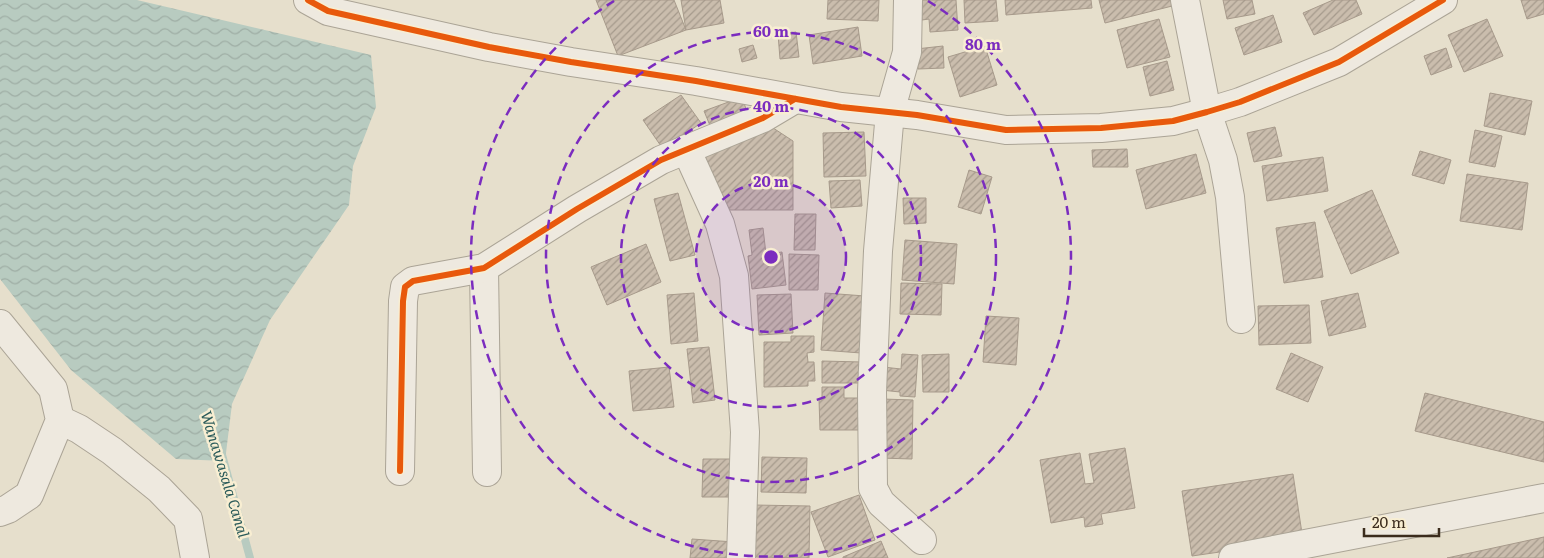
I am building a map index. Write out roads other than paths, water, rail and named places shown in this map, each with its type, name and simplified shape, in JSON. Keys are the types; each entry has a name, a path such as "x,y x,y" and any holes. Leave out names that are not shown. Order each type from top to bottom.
{"street":[{"path":"308,0 328,11 489,47 841,107 917,115 1006,130 1101,128 1173,121 1207,112 1240,102 1339,62 1443,0"},
{"path":"908,0 907,52 890,112 878,251 872,382 873,488 881,503 922,540"},
{"path":"1185,0 1207,112 1223,160 1230,197 1241,319"},
{"path":"400,470 403,301 405,287 413,281 484,268 577,209 661,160 764,118 795,99"},
{"path":"686,149 720,224 734,276 745,432 741,558"},
{"path":"484,268 486,472"},
{"path":"0,324 52,389 60,420 29,495 0,512"},
{"path":"60,420 79,429 104,446 159,489 188,519 195,558"},
{"path":"1234,558 1544,498"}],"water":[{"path":"0,0 137,0 371,55 376,107 353,166 349,205 270,320 232,404 225,461 176,459 71,370 0,279"}],"waterway":[{"name":"Wanawasala Canal","path":"221,451 250,558"}]}
